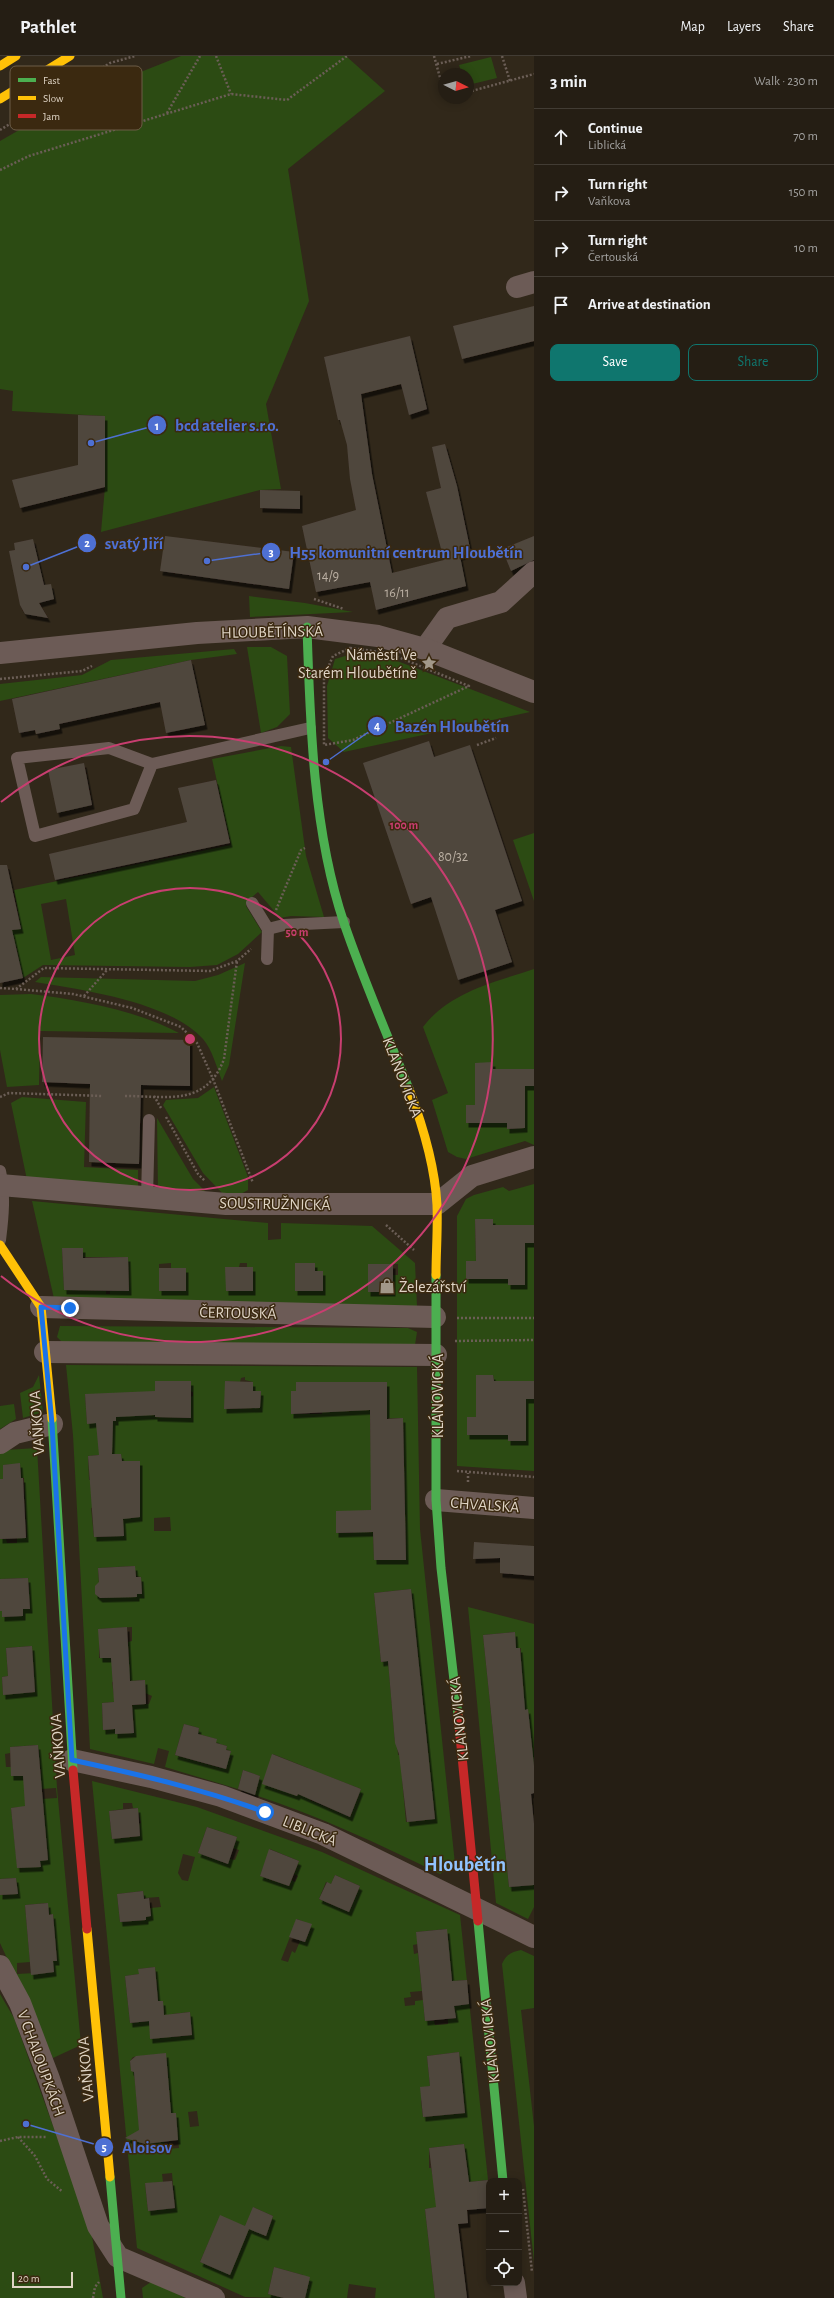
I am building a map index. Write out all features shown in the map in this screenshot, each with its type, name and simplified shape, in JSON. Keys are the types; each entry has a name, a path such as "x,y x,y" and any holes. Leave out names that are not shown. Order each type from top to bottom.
{"street":[{"path":"0,66 16,56"},
{"path":"54,66 70,56"},
{"path":"0,99 10,93"},
{"path":"425,649 447,618 501,602 534,572"},
{"name":"HLOUBĚTÍNSKÁ","path":"0,653 197,633 308,627 378,636 425,649 534,692"},
{"name":"KLÁNOVICKÁ","path":"308,627 310,728 324,841 344,922 421,1120 430,1157 437,1204 436,1268 443,1317 436,1348 436,1500 441,1568 461,1741 503,2178"},
{"path":"437,1204 472,1176 534,1157"},
{"name":"SOUSTRUŽNICKÁ","path":"1,1180 147,1197 226,1204 437,1204"},
{"name":"VAŇKOVA","path":"0,1245 41,1307 52,1424 72,1760 118,2257"},
{"name":"ČERTOUSKÁ","path":"41,1307 443,1317"},
{"path":"45,1352 436,1348"},
{"path":"0,1443 15,1433 52,1424"},
{"name":"CHVALSKÁ","path":"436,1500 534,1508"},
{"name":"LIBLICKÁ","path":"72,1760 151,1777 221,1796 323,1834 534,1937"},
{"name":"V CHALOUPKÁCH","path":"0,1966 20,2003 50,2079 98,2226 118,2257 121,2298"},
{"path":"118,2257 214,2298"},
{"path":"514,2286 516,2298"}],"lane":[{"path":"152,764 134,809 36,836 17,758 109,748 152,764 310,728"},
{"path":"252,903 268,929 267,959"},
{"path":"268,929 284,925 344,922"},
{"path":"147,1197 149,1120"},
{"path":"0,1240 4,1212 1,1180"}],"path":[{"path":"105,66 110,63 136,56"},
{"path":"167,114 200,56"},
{"path":"216,56 231,94"},
{"path":"142,122 231,94 287,100 347,56"},
{"path":"434,56 438,68"},
{"path":"437,64 471,56"},
{"path":"502,56 510,81"},
{"path":"474,90 534,74"},
{"path":"0,130 10,124"},
{"path":"0,170 29,156 114,130"},
{"path":"334,655 324,677 324,745 353,740 469,686"},
{"path":"0,679 82,672 95,665"},
{"path":"477,745 496,738"},
{"path":"16,990 44,968 210,971 237,960 268,929 301,850 324,841"},
{"path":"125,1096 180,1096 200,1092 214,1079 218,1074 224,1059 237,960"},
{"path":"84,996 107,970"},
{"path":"0,988 52,991 84,996 132,1008 181,1027 197,1043 214,1079 260,1204"},
{"path":"0,1097 9,1093 103,1096"},
{"path":"154,1096 161,1109"},
{"path":"165,1115 198,1174 226,1204"},
{"path":"362,1204 436,1268"},
{"path":"443,1317 534,1318"},
{"path":"436,1348 534,1340"},
{"path":"468,1473 534,1477"},
{"path":"0,2141 18,2137 52,2136 70,2140"},
{"path":"18,2137 35,2156 47,2179 68,2194"}],"green space":[{"path":"181,56 346,56 385,91 288,169 309,301 266,404 281,489 260,490 101,532 105,487 105,416 12,411 13,391 0,389 0,141 19,130 142,130 142,71"},
{"path":"491,57 497,78 474,84 474,68 460,68 459,65"},
{"path":"249,596 305,603 353,612 250,617"},
{"path":"247,647 271,647 287,656 290,714 277,727 261,733"},
{"path":"234,649 237,654 191,660 0,701 0,684 82,675 111,660"},
{"path":"352,654 392,659 530,712 344,752 328,738 327,686 335,659"},
{"path":"281,746 291,747 306,856 324,917 291,916 280,918 258,892 246,902 246,906 262,932 238,954 217,965 190,967 43,965 23,978 16,946 0,933 21,928 14,890 231,845 212,759","holes":["66,899 75,955 51,960 41,904"]},
{"path":"534,833 534,901 513,840"},
{"path":"245,963 229,1065 222,1081 212,1053 203,1039 188,1026 170,1016 125,1000 77,989 35,982 41,977 195,981 218,975"},
{"path":"534,969 534,1069 493,1069 492,1063 475,1063 475,1105 466,1105 466,1123 507,1123 507,1129 525,1128 525,1086 534,1086 534,1145 525,1141 466,1159 457,1157 448,1152 432,1100 448,1093 423,1027 446,1005 459,997 489,984"},
{"path":"31,994 68,999 126,1012 179,1033 40,1031 39,1085 7,1087 0,1050 0,995"},
{"path":"214,1087 248,1177 248,1190 237,1196 224,1195 203,1173 163,1105 166,1100 198,1098"},
{"path":"22,1097 86,1102 84,1167 138,1170 138,1188 27,1180 11,1103"},
{"path":"157,1118 193,1179 209,1195 158,1192"},
{"path":"534,1184 534,1225 493,1225 475,1219 476,1261 508,1279 508,1285 525,1285 525,1243 534,1243 534,1381 494,1381 493,1375 476,1375 476,1417 467,1418 467,1435 508,1435 508,1441 526,1441 526,1399 534,1399 534,1471 457,1466 457,1216 466,1199 474,1195 503,1187 509,1191"},
{"path":"32,1201 268,1223 268,1240 281,1239 281,1223 372,1226 415,1263 417,1306 55,1303","holes":["62,1248 83,1248 83,1257 128,1257 129,1290 110,1291 110,1294 106,1294 106,1291 64,1290","171,1263 171,1268 186,1268 186,1291 159,1291 159,1264","240,1263 247,1263 247,1267 253,1267 253,1291 226,1291 226,1267 239,1267","296,1263 315,1263 315,1271 323,1271 323,1291 295,1291","368,1264 398,1264 398,1275 393,1275 368,1291"]},
{"path":"60,1326 408,1328 417,1332 415,1345 65,1345 57,1337"},
{"path":"66,1365 417,1367 420,1529 455,1864 440,1874 349,1831 255,1795 260,1776 243,1770 238,1789 165,1767 169,1751 158,1748 154,1764 90,1749 73,1435","holes":["245,1377 245,1380 253,1382 253,1391 261,1391 260,1408 225,1409 225,1381 240,1382 241,1378","155,1381 193,1392 193,1396 190,1397 190,1418 155,1417","296,1382 323,1382 322,1414 291,1414 291,1391 296,1391","327,1382 338,1382 338,1411 327,1400","85,1394 116,1417 116,1420 87,1423","403,1418 406,1560 374,1560 370,1419","99,1450 112,1454 121,1454 123,1472 127,1472 127,1461 140,1461 140,1490 122,1479 89,1480 88,1456 99,1455","107,1506 124,1536 94,1537 91,1508","336,1511 353,1511 353,1533 336,1533","170,1517 171,1531 154,1531 154,1518","134,1566 136,1576 141,1577 142,1594 99,1584 98,1568","411,1589 428,1751 398,1755 397,1742 395,1742 388,1661 381,1662 374,1593","132,1627 132,1641 128,1642 129,1657 99,1658 99,1629","145,1680 145,1693 152,1696 149,1704 132,1705 134,1733 115,1733 115,1729 103,1730 102,1703 115,1702 112,1682","184,1724 199,1728 198,1734 216,1739 216,1743 227,1746 226,1750 231,1751 227,1763 221,1768 175,1755","273,1754 308,1768 297,1796","322,1774 361,1789 350,1817 310,1800","430,1775 435,1819 406,1822 402,1778"]},
{"path":"39,1375 43,1412 23,1418 20,1393 33,1387"},
{"path":"14,1404 16,1419 0,1429 0,1406"},
{"path":"37,1448 57,1788 81,2045 53,2058 0,1943 0,1895 18,1894 16,1878 0,1879 0,1611 2,1611 3,1617 23,1616 23,1609 30,1609 28,1578 0,1579 0,1539 6,1539 7,1543 17,1543 17,1538 27,1537 24,1478 14,1478 21,1473 20,1464 3,1465 3,1479 0,1479 0,1453 5,1450","holes":["32,1646 35,1692 3,1694 2,1677 8,1676 6,1648","38,1745 41,1774 11,1776 11,1767 6,1767 5,1754 10,1753 10,1747","56,1788 57,1798 41,1799 41,1789","43,1805 48,1859 40,1861 41,1866 17,1863 11,1808","47,1903 49,1915 53,1914 57,1960 53,1961 54,1972 17,1974 17,1963 30,1962 25,1905"]},
{"path":"468,1607 534,1624 534,1776 528,1710 522,1710 517,1658 521,1657 521,1648 516,1649 514,1632 483,1635 509,1887 534,1885 534,1907 528,1919 496,1903"},
{"path":"92,1781 197,1807 322,1852 460,1915 467,1980 452,1981 446,1929 416,1932 418,1944 413,1945 414,1954 418,1953 422,1991 410,1992 411,1997 404,1998 405,2006 415,2005 415,2001 423,2000 425,2021 434,2021 435,2025 448,2024 448,2019 456,2018 454,2006 469,2004 488,2178 486,2178 486,2180 469,2182 466,2204 425,2209 435,2298 375,2298 376,2288 349,2284 347,2298 305,2298 303,2275 274,2267 268,2294 284,2298 245,2297 137,2248","holes":["123,1803 132,1803 133,1808 137,1808 141,1823 139,1824 140,1836 112,1839 109,1811 123,1809","207,1827 237,1837 233,1848 239,1850 235,1860 230,1859 227,1864 198,1853","270,1849 299,1861 294,1874 298,1876 295,1882 291,1880 289,1886 260,1876","183,1854 195,1857 188,1881 182,1880 178,1873","335,1875 360,1886 349,1912 319,1899 326,1882 331,1884","143,1891 144,1898 159,1897 161,1907 150,1908 151,1916 146,1917 146,1920 120,1922 117,1894","297,1919 307,1923 310,1929 305,1942 300,1941 295,1953 292,1951 288,1962 281,1960","155,1967 158,2001 163,2001 149,2025 149,2021 130,2023 125,1976 139,1974 139,1969","190,2012 192,2035 174,2037 172,2014","459,2052 465,2113 423,2117 421,2101 424,2097 424,2088 420,2088 430,2086 427,2056","164,2054 168,2076 166,2076 172,2139 178,2139 179,2148 165,2149 164,2142 141,2144 134,2072 131,2070 130,2061 133,2057","197,2111 199,2126 190,2127 188,2112","464,2144 468,2174 433,2178 431,2168 429,2168 429,2148","172,2173 175,2208 148,2211 145,2184 163,2182 162,2174","253,2207 273,2216 266,2236","220,2216 230,2274 200,2262"]},
{"path":"521,1950 534,1956 534,2008 521,2010 534,2126 534,2262 502,1964 509,1954"},
{"path":"0,1994 14,2018 91,2231 103,2298 0,2298"},
{"path":"151,2282 186,2298 143,2298 142,2288"}],"building":[{"path":"534,306 534,341 462,359 453,326"},
{"path":"410,336 427,409 409,415 401,384 361,394 372,474 392,573 444,560 426,492 441,488 432,447 445,444 457,486 471,553 460,556 466,586 376,610 370,582 316,592 302,526 356,510 350,479 347,445 340,420 338,420 324,357"},
{"path":"78,415 105,416 105,487 20,508 12,480 78,465"},
{"path":"260,490 300,491 300,509 260,508"},
{"path":"165,536 294,552 289,589 160,571"},
{"path":"534,536 534,560 511,571 502,549"},
{"path":"33,539 44,585 51,584 54,599 39,603 48,618 25,614 20,605 9,551 15,550 14,543"},
{"path":"191,660 205,725 166,733 160,702 59,724 60,729 36,734 35,730 19,733 12,699"},
{"path":"429,741 434,757 470,745 522,901 495,910 512,962 458,980 431,897 411,904 363,763"},
{"path":"84,763 92,805 57,813 48,770"},
{"path":"216,780 230,843 55,880 49,854 187,822 178,788"},
{"path":"0,865 7,865 21,929 12,930 23,978 0,983"},
{"path":"43,1037 190,1040 190,1086 141,1085 139,1164 89,1162 90,1084 42,1082"},
{"path":"493,1062 493,1069 534,1069 534,1086 525,1086 525,1128 507,1129 507,1123 466,1123 466,1105 475,1105 475,1063"},
{"path":"475,1219 493,1219 493,1225 534,1225 534,1243 525,1243 525,1285 508,1285 508,1279 466,1279 466,1261 476,1261"},
{"path":"62,1248 83,1248 83,1258 128,1257 129,1291 64,1290"},
{"path":"295,1263 315,1263 315,1271 323,1271 323,1291 295,1291"},
{"path":"368,1264 393,1264 393,1292 368,1292"},
{"path":"225,1267 253,1267 253,1291 226,1291"},
{"path":"159,1268 186,1268 186,1291 159,1291"},
{"path":"476,1375 493,1375 494,1381 534,1381 534,1399 526,1399 526,1441 508,1441 508,1435 467,1435 467,1417 476,1417"},
{"path":"155,1381 191,1381 191,1418 155,1417 155,1415 116,1417 116,1421 113,1421 112,1454 121,1454 122,1461 140,1461 140,1517 123,1519 124,1536 94,1537 88,1456 99,1455 96,1423 87,1424 85,1394 155,1391"},
{"path":"225,1381 253,1382 253,1391 261,1391 260,1408 224,1409"},
{"path":"296,1382 387,1382 387,1419 403,1418 406,1560 374,1560 373,1532 336,1533 336,1511 371,1510 370,1410 291,1414 291,1391 296,1391"},
{"path":"20,1463 21,1478 23,1478 26,1538 0,1539 0,1479 3,1479 3,1465"},
{"path":"474,1542 534,1546 534,1576 500,1573 500,1558 473,1559"},
{"path":"135,1566 136,1577 141,1577 142,1594 137,1594 137,1597 100,1598 95,1594 95,1586 99,1582 98,1568"},
{"path":"28,1578 30,1609 23,1609 23,1616 2,1617 2,1611 0,1611 0,1579"},
{"path":"411,1589 435,1819 407,1822 399,1754 395,1743 388,1661 381,1662 374,1593"},
{"path":"127,1627 130,1681 145,1680 146,1704 132,1705 134,1733 115,1734 115,1729 103,1730 102,1703 114,1702 111,1658 100,1658 98,1629"},
{"path":"515,1632 516,1648 520,1648 525,1710 528,1709 534,1766 534,1793 531,1794 534,1824 534,1885 509,1887 483,1635"},
{"path":"32,1646 35,1692 3,1695 2,1677 8,1676 6,1648"},
{"path":"184,1724 199,1728 198,1734 217,1739 216,1743 227,1746 226,1750 231,1751 226,1769 175,1755"},
{"path":"38,1745 48,1860 40,1861 41,1867 17,1868 11,1808 25,1806 23,1776 11,1776 10,1747"},
{"path":"272,1754 361,1789 350,1817 298,1794 297,1796 262,1784"},
{"path":"243,1770 260,1776 255,1795 238,1789"},
{"path":"138,1808 140,1836 112,1839 109,1811"},
{"path":"207,1827 237,1837 228,1864 198,1853"},
{"path":"269,1849 299,1861 289,1886 260,1876"},
{"path":"335,1875 360,1886 349,1912 319,1899 327,1882 331,1884"},
{"path":"16,1878 18,1894 0,1895 0,1879"},
{"path":"143,1891 144,1899 149,1898 151,1916 146,1917 146,1920 120,1922 117,1894"},
{"path":"48,1903 49,1915 53,1914 57,1961 53,1961 54,1972 31,1975 25,1905"},
{"path":"296,1919 312,1924 305,1942 289,1937"},
{"path":"447,1929 452,1981 467,1980 469,2004 454,2006 456,2018 425,2021 416,1932"},
{"path":"155,1967 158,2001 163,2001 164,2015 190,2012 192,2035 150,2039 149,2021 130,2023 125,1976 139,1974 138,1969"},
{"path":"459,2052 465,2113 423,2117 420,2087 430,2086 427,2056"},
{"path":"166,2053 171,2113 176,2113 178,2140 145,2144 125,2138 139,2130 134,2072 131,2071 130,2061 136,2056"},
{"path":"464,2144 469,2182 486,2180 486,2208 467,2210 468,2223 458,2224 467,2298 435,2298 425,2209 436,2207 429,2148"},
{"path":"172,2181 175,2208 148,2211 145,2183"},
{"path":"253,2207 273,2216 266,2236 249,2229 230,2275 200,2262 220,2215 245,2226"},
{"path":"274,2267 310,2277 305,2298 284,2298 268,2294"}],"traffic: fast":[{"path":"307,627 315,776 319,814 334,888 351,944 409,1089"},
{"path":"436,1275 436,1500 441,1568 458,1715"},
{"path":"52,1419 73,1770"},
{"path":"478,1921 503,2178"},
{"path":"110,2177 121,2298"}],"traffic: slow":[{"path":"0,66 16,56"},
{"path":"54,66 70,56"},
{"path":"0,99 10,93"},
{"path":"409,1089 419,1117 434,1175 437,1214 436,1275"},
{"path":"0,1245 41,1307 52,1419"},
{"path":"87,1929 110,2177"}],"traffic: jam":[{"path":"458,1715 478,1921"},
{"path":"73,1770 87,1929"}],"place":[{"name":"bcd atelier s.r.o.","path":"91,443"},
{"name":"H55 komunitní centrum Hloubětín","path":"207,561"},
{"name":"svatý Jiří","path":"26,567"},
{"name":"Náměstí Ve Starém Hloubětíně","path":"429,663"},
{"name":"Bazén Hloubětín","path":"326,762"},
{"name":"Železářství","path":"387,1286"},
{"name":"Aloisov","path":"26,2124"}],"district":[{"name":"Hloubětín","path":"465,1864"}],"route":[{"path":"70,1308 41,1307 52,1424 72,1760 151,1777 221,1796 265,1812"}]}
